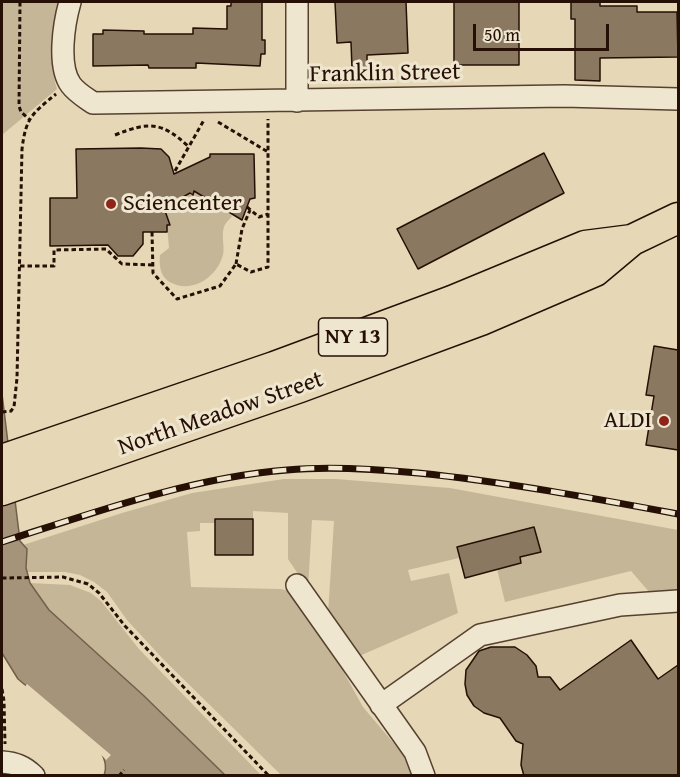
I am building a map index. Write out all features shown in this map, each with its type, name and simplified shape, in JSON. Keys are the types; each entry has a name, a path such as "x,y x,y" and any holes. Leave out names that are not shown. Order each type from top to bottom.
{"highway":[{"name":"North Meadow Street","path":"2,490 76,450 282,364 452,301 585,246 632,240 678,218"},
{"name":"North Meadow Street","path":"2,460 76,450"}],"street":[{"path":"70,2 62,55 70,84"},
{"path":"297,2 297,101"},
{"name":"Franklin Street","path":"70,84 93,103 564,96 678,99"},
{"path":"297,585 415,752 424,776"},
{"path":"381,705 480,635 620,605 678,601"},
{"path":"3,762 26,768 34,776"}],"path":[{"path":"20,2 19,106 21,112 29,119"},
{"path":"2,412 11,411 14,407 17,378 22,149 25,128 36,110 70,84"},
{"path":"236,264 251,272 268,267 268,119"},
{"path":"175,171 204,120"},
{"path":"215,120 268,152"},
{"path":"116,135 134,127 161,126 174,133 189,147"},
{"path":"152,232 153,273 177,299 220,286 236,264 248,208 258,217 268,214"},
{"path":"20,266 54,266 54,250 106,249 122,264 153,265"},
{"path":"2,578 45,576 77,580 99,592 125,626 269,776"},
{"path":"2,689 4,701 3,762"},
{"path":"119,776 123,770"}],"shaded area":[{"path":"2,2 60,2 53,46 57,89 2,135"},
{"path":"182,189 192,195 194,191 227,210 232,216 224,227 224,248 220,264 201,282 185,286 176,285 165,279 160,262 160,255 169,248 167,225 170,225 164,208 177,201"},
{"path":"2,394 20,541 27,549 26,568 30,583 49,610 143,695 225,775 104,775 105,764 99,747 18,679 2,653"},
{"path":"284,479 336,479 450,488 678,530 678,590 650,593 631,571 505,602 497,569 521,562 512,532 457,547 459,558 408,570 411,581 449,573 458,613 357,657 328,614 334,521 312,520 308,589 288,559 288,513 253,511 253,519 216,519 215,523 200,523 200,531 187,532 191,587 288,591 338,662 363,707 407,759 412,775 281,775 163,659 127,620 107,592 80,575 65,572 27,572 25,558 27,549 23,545 192,493"},
{"path":"30,583 70,585 91,593 101,601 139,649 261,775 225,775 143,695 49,610"}],"pier":[{"path":"27,684 111,755 106,760 24,688"}],"building":[{"path":"231,2 262,2 262,40 265,40 265,54 261,54 260,66 196,63 196,68 149,68 148,65 93,66 93,34 103,34 103,30 144,31 144,34 193,34 193,28 227,29 227,6 231,6"},
{"path":"335,2 406,2 408,53 367,55 367,68 352,69 351,42 337,43"},
{"path":"454,2 519,2 519,65 454,65"},
{"path":"571,2 600,2 600,6 637,6 637,12 677,12 678,57 600,58 600,81 575,80 575,19 571,19"},
{"name":"Sciencenter","path":"76,149 161,149 169,157 174,174 210,157 210,154 254,154 255,198 250,199 242,220 194,191 193,195 190,193 164,208 170,225 167,225 167,232 143,232 143,244 133,256 118,256 108,245 50,246 50,198 77,198"},
{"path":"544,153 564,193 418,269 397,229"},
{"name":"ALDI","path":"654,346 678,350 678,450 646,445 654,396 646,395"},
{"path":"215,519 253,519 253,555 215,555"},
{"path":"534,527 541,552 520,557 521,563 465,578 457,547"},
{"path":"631,640 658,679 678,665 678,776 524,776 521,765 523,744 516,741 500,718 484,713 474,706 467,695 466,670 479,651 491,647 515,647 527,655 536,666 538,677 550,677 560,690"}],"railway":[{"path":"2,542 107,508 179,488 251,474 303,469 369,469 418,473 549,491 678,514"}],"place":[{"name":"Sciencenter","path":"111,204"},
{"name":"ALDI","path":"664,421"}]}
